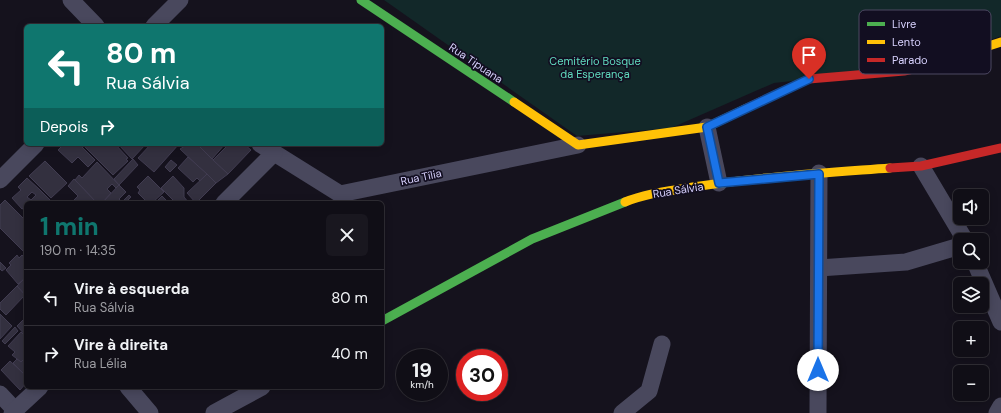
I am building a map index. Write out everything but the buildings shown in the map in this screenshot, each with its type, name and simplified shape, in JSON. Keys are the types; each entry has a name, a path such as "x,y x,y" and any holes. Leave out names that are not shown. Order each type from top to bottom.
{"street":[{"path":"71,0 94,24"},
{"path":"156,24 180,0"},
{"name":"Rua Tipuana","path":"361,0 578,145"},
{"path":"991,45 1001,42"},
{"path":"578,145 707,127 809,79 868,74"},
{"path":"707,127 719,183"},
{"name":"Rua Tília","path":"267,148 340,194 578,145"},
{"path":"0,180 34,146"},
{"path":"226,201 267,148"},
{"name":"Rua Sálvia","path":"384,320 532,239 640,196 719,183 921,166 1001,148"},
{"path":"921,166 961,233"},
{"path":"818,413 819,174"},
{"path":"818,268 906,262 953,248"},
{"path":"978,269 1001,322"},
{"path":"622,413 649,390 662,344"},
{"path":"0,394 14,412 38,389"},
{"path":"130,389 150,413"},
{"path":"214,413 258,389"},
{"path":"998,413 1001,406"}],"green space":[{"name":"Cemitério Bosque da Esperança","path":"384,0 1001,0 1001,36 991,40 991,10 859,10 859,74 774,83 671,128 577,136"}],"traffic: fast":[{"path":"361,0 514,102"},
{"path":"384,320 532,239 625,202"}],"traffic: slow":[{"path":"991,45 1001,42"},
{"path":"514,102 578,145 707,127 747,108"},
{"path":"625,202 642,196 717,184 890,168"}],"traffic: jam":[{"path":"747,108 809,79 868,74"},
{"path":"890,168 921,166 1001,148"}],"route":[{"path":"809,79 707,127 719,183 819,174 818,370"}]}
